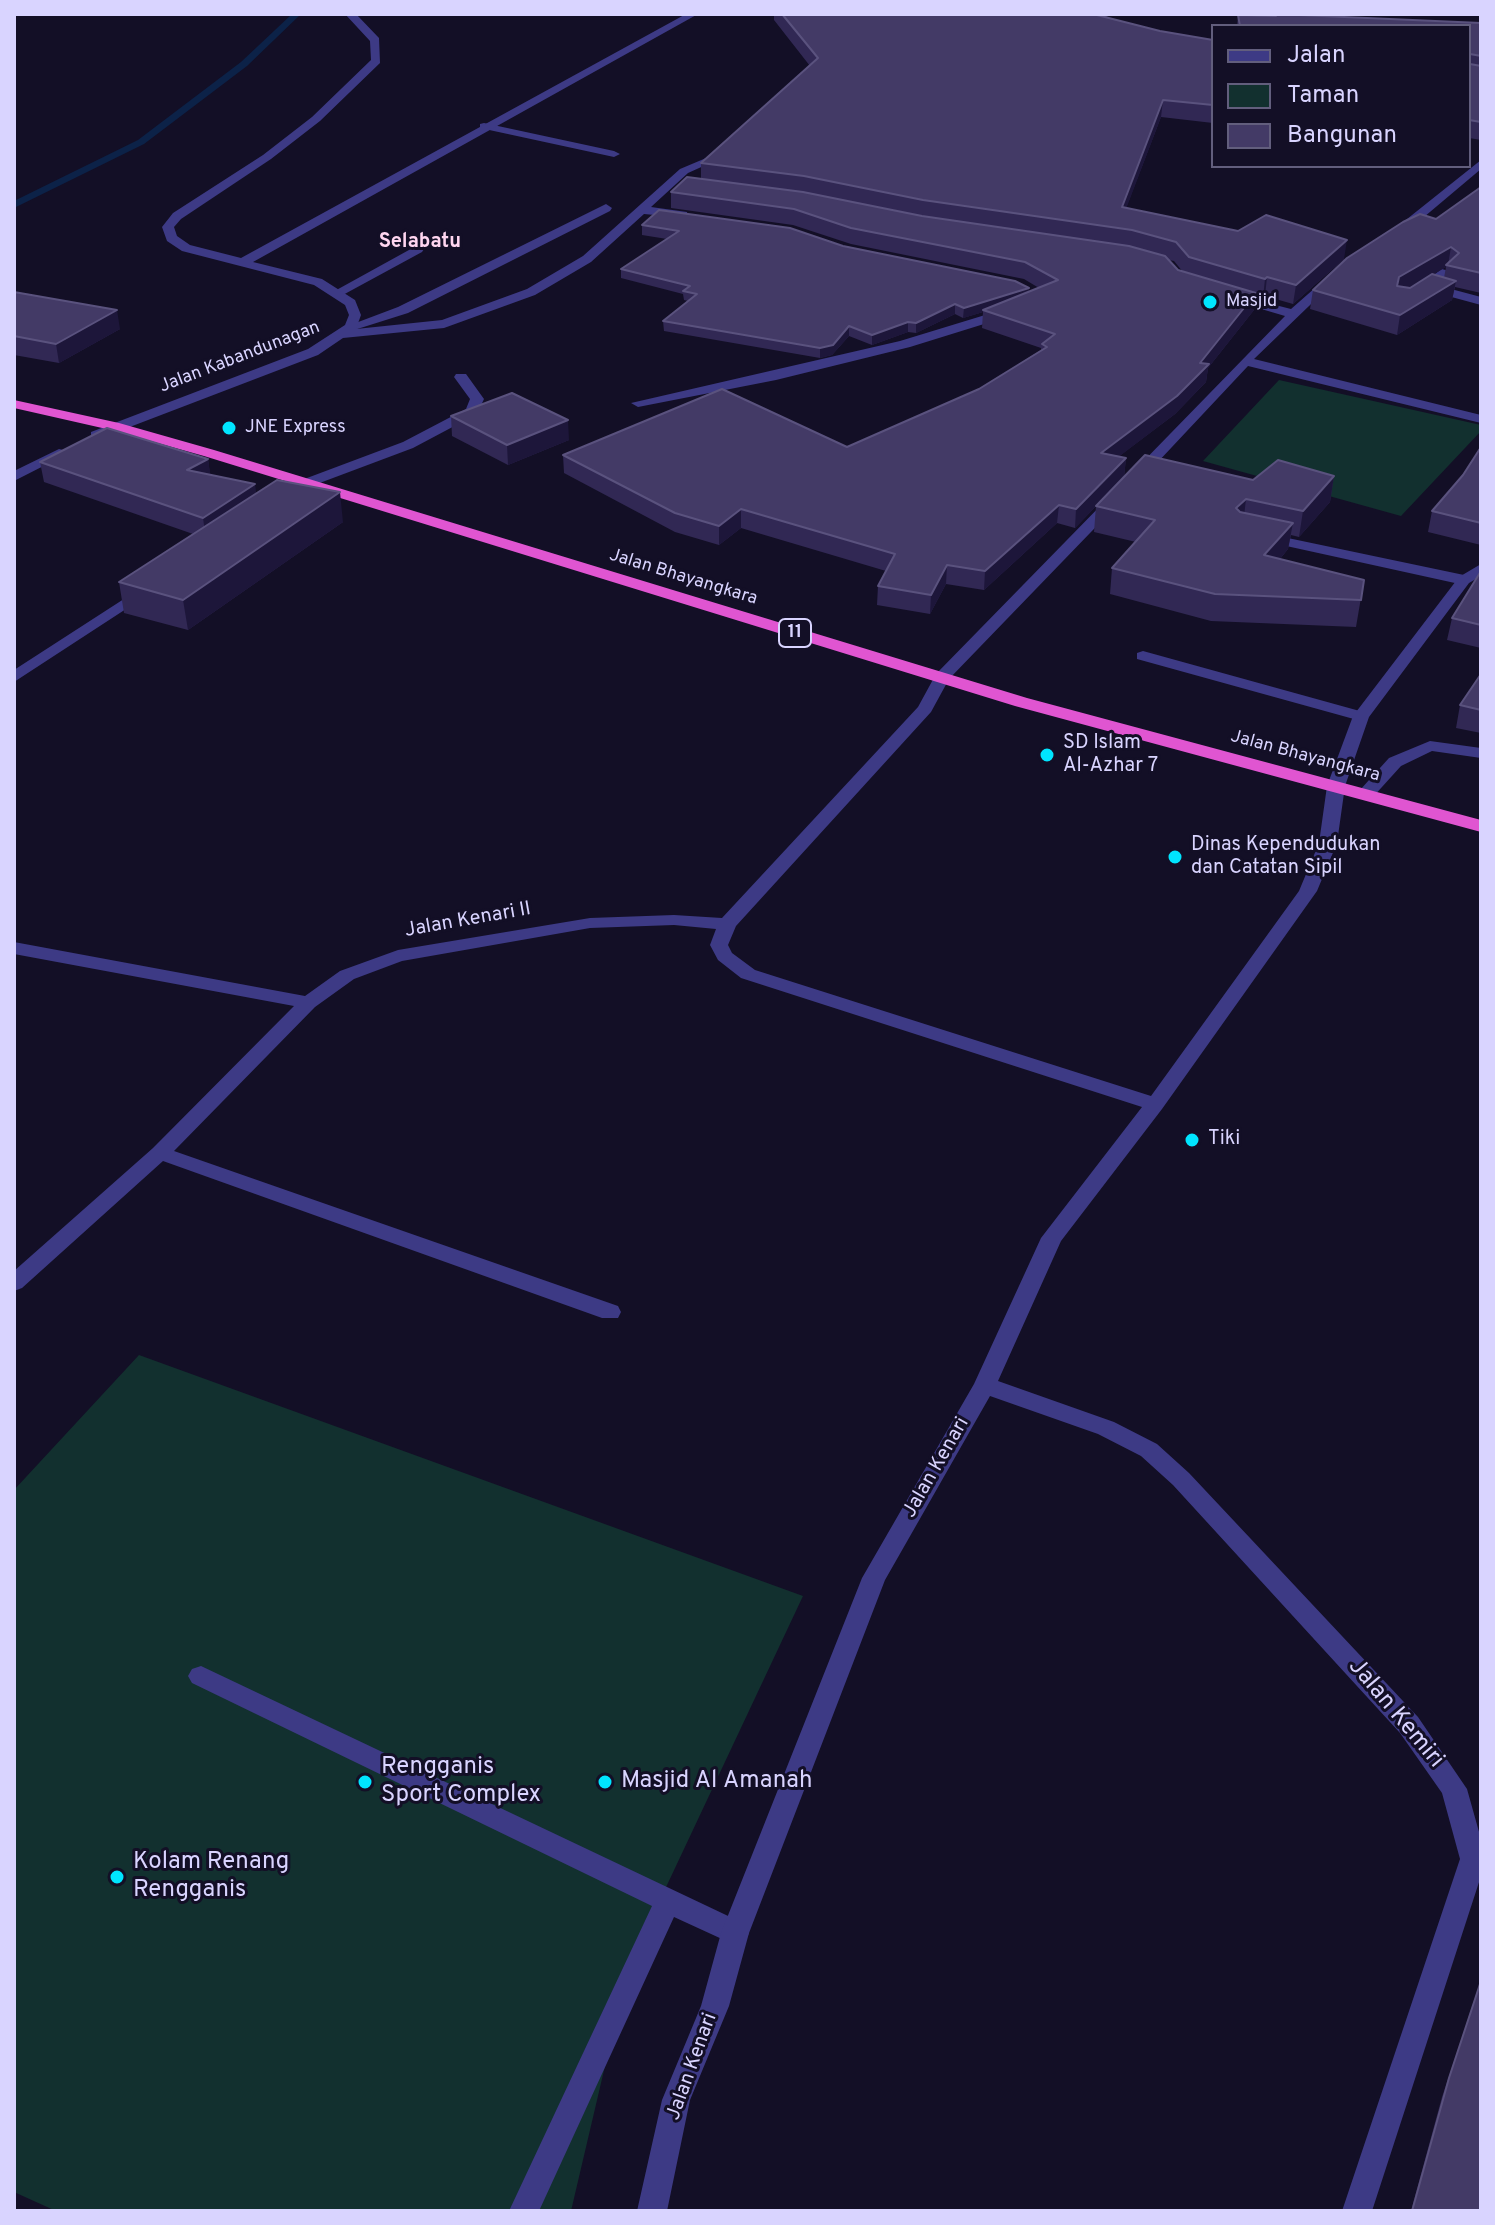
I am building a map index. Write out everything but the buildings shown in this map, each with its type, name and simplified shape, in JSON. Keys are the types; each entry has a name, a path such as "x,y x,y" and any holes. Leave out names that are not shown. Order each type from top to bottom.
{"highway":[{"name":"Jalan Bhayangkara","path":"14,404 114,426 942,677 1481,826"}],"street":[{"path":"350,14 375,40 376,61 316,119 267,157 177,216 168,227 171,238 186,248 318,282 337,293 418,249"},
{"path":"240,264 484,126 693,14"},
{"path":"484,126 614,154"},
{"path":"348,331 444,324 531,292 587,259 684,171 722,155"},
{"path":"1390,237 1417,220 1481,163"},
{"path":"672,184 687,185"},
{"path":"348,331 403,310 606,208"},
{"path":"643,210 690,216"},
{"path":"1155,1104 748,974 725,956 719,945 727,924 925,709 942,677 1245,361 1338,272"},
{"path":"1414,294 1446,272"},
{"path":"1426,286 1481,301"},
{"path":"1209,289 1293,314"},
{"name":"Jalan Kabandunagan","path":"14,477 114,426 313,352 348,331 355,315 351,303 337,293"},
{"path":"638,403 833,362 1028,306"},
{"path":"1245,361 1481,419"},
{"path":"279,501 304,484 408,445 472,411 477,399 461,377"},
{"path":"1242,532 1464,580"},
{"name":"Jalan Kenari","path":"652,2211 676,2100 715,2006 735,1933 874,1578 985,1385 1052,1238 1155,1104 1308,891 1328,843 1336,786 1361,716 1464,580 1481,569"},
{"path":"14,677 164,578"},
{"path":"1143,656 1361,716"},
{"path":"1366,794 1395,762 1430,746 1481,753"},
{"name":"Jalan Kenari II","path":"14,1283 160,1153 308,1003 347,975 398,956 590,923 674,920 727,924"},
{"path":"14,948 308,1003"},
{"path":"160,1153 610,1312"},
{"name":"Jalan Kemiri","path":"985,1385 1106,1428 1149,1450 1181,1479 1409,1725 1454,1789 1473,1859 1357,2211"},
{"path":"201,1676 735,1933"},
{"path":"524,2211 668,1901"}],"green space":[{"path":"1279,380 1481,425 1481,431 1401,516 1203,461"},
{"name":"Rengganis Sport Complex","path":"139,1355 803,1596 628,1968 571,2211 56,2211 14,2192 14,1490"}],"waterway":[{"path":"14,205 141,142 244,64 297,14"}],"place":[{"name":"Masjid","path":"1210,302"},
{"name":"JNE Express","path":"229,428"},
{"name":"SD Islam Al-Azhar 7","path":"1047,755"},
{"name":"Dinas Kependudukan dan Catatan Sipil","path":"1175,857"},
{"name":"Tiki","path":"1192,1140"},
{"name":"Rengganis Sport Complex","path":"365,1782"},
{"name":"Masjid Al Amanah","path":"605,1782"},
{"name":"Kolam Renang Rengganis","path":"117,1877"}],"district":[{"name":"Selabatu","path":"420,243"}]}
